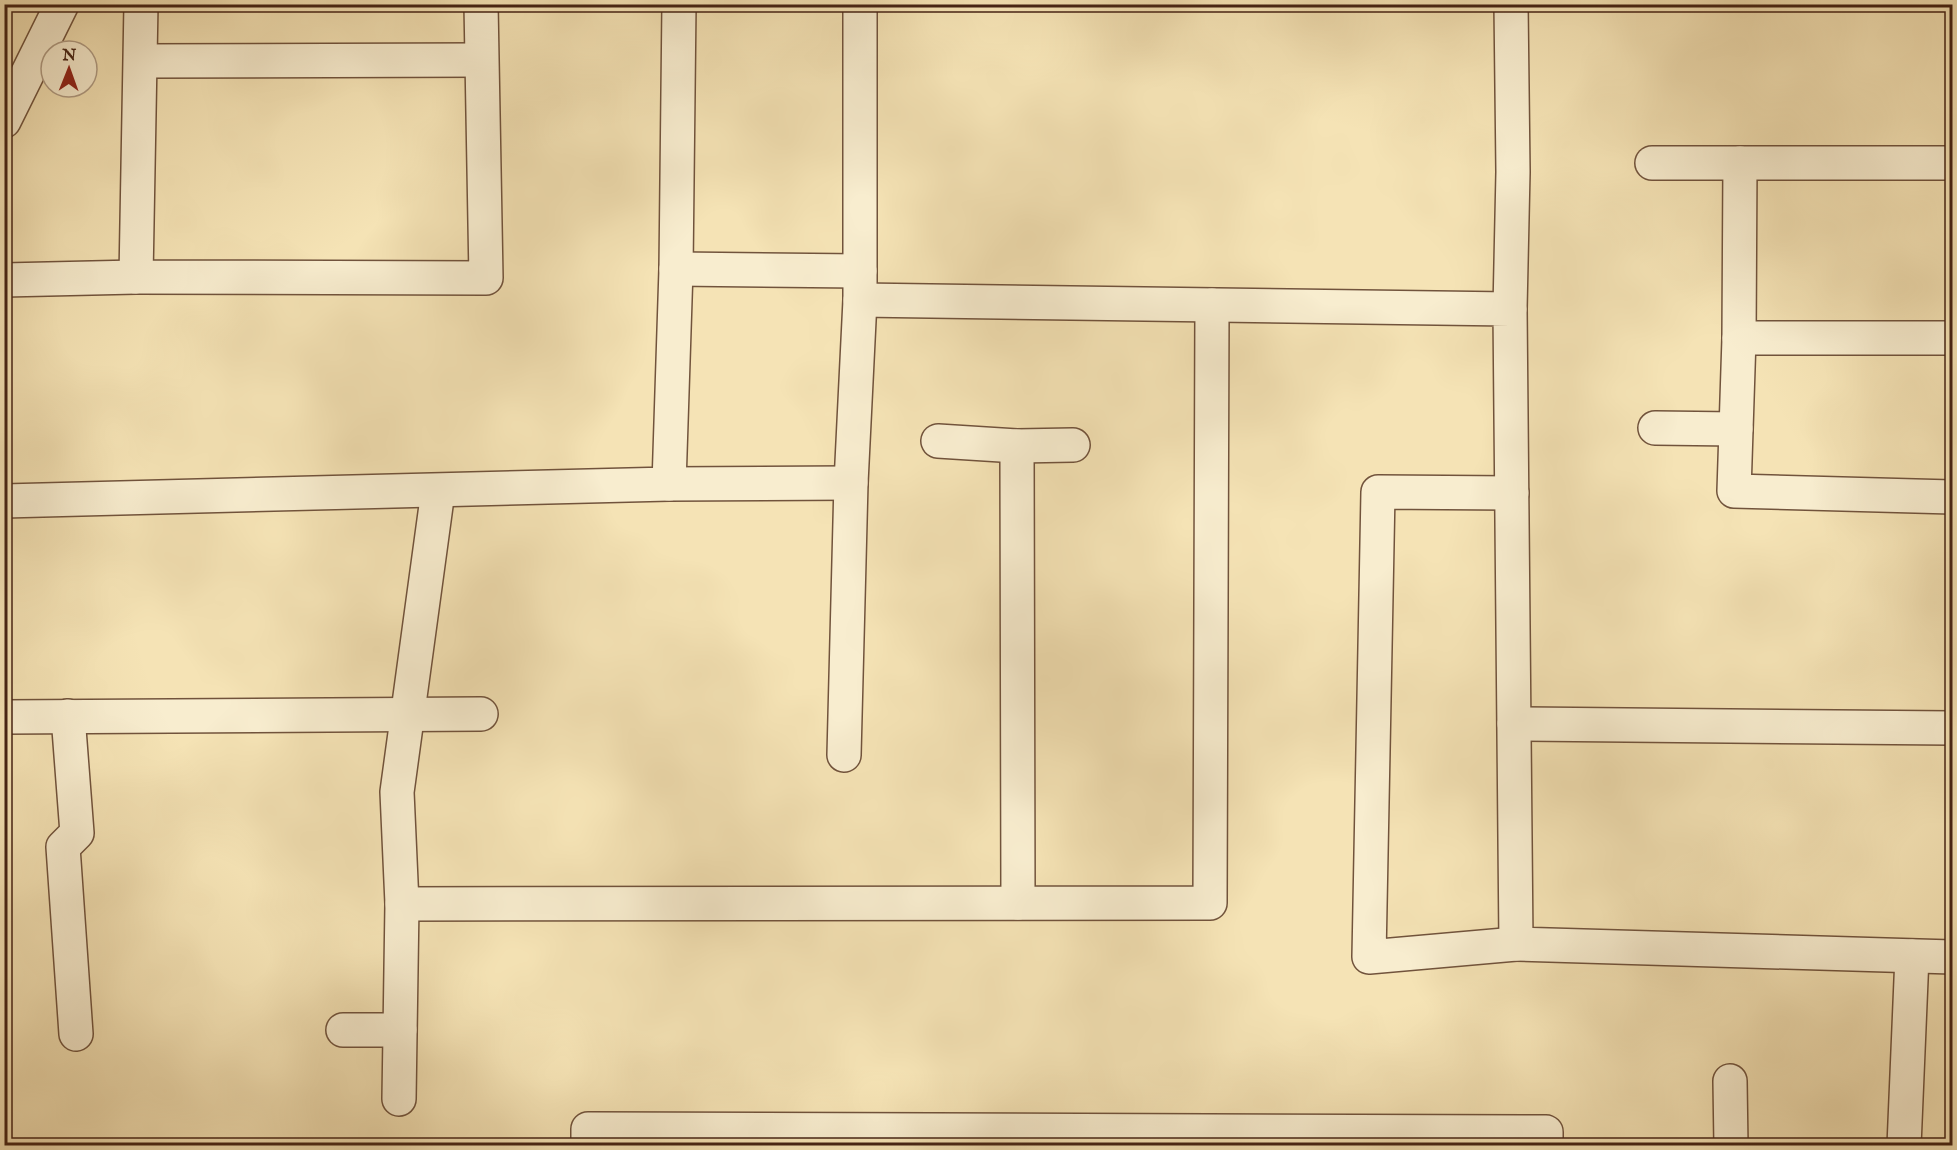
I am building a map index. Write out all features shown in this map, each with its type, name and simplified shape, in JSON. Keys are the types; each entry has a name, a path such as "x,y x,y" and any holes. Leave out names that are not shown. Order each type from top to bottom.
{"street":[{"path":"4,121 62,4"},
{"path":"136,277 142,62 141,4"},
{"path":"4,280 136,277 486,278 481,4"},
{"path":"669,484 676,269 679,4"},
{"path":"844,755 851,483 860,285 860,4"},
{"path":"1511,4 1513,172 1510,309 1516,944"},
{"path":"142,62 481,60"},
{"path":"1652,163 1953,163"},
{"path":"1740,163 1739,338 1734,491 1953,497"},
{"path":"676,269 860,285 1212,305 1510,309"},
{"path":"402,904 1210,903 1212,305"},
{"path":"1739,338 1953,338"},
{"path":"1655,428 1736,429"},
{"path":"938,441 1017,446 1073,445"},
{"path":"1017,446 1018,903"},
{"path":"4,501 669,484 851,483"},
{"path":"399,1099 402,904 397,792 438,491"},
{"path":"1512,493 1378,492 1370,957 1516,944 1953,957"},
{"path":"4,717 481,714"},
{"path":"68,716 77,833 63,847 76,1034"},
{"path":"1514,724 1953,728"},
{"path":"1904,1146 1912,956"},
{"path":"343,1030 400,1030"},
{"path":"1730,1081 1731,1146"},
{"path":"588,1146 588,1129 970,1138 1275,1139 1546,1132 1546,1146"}]}
